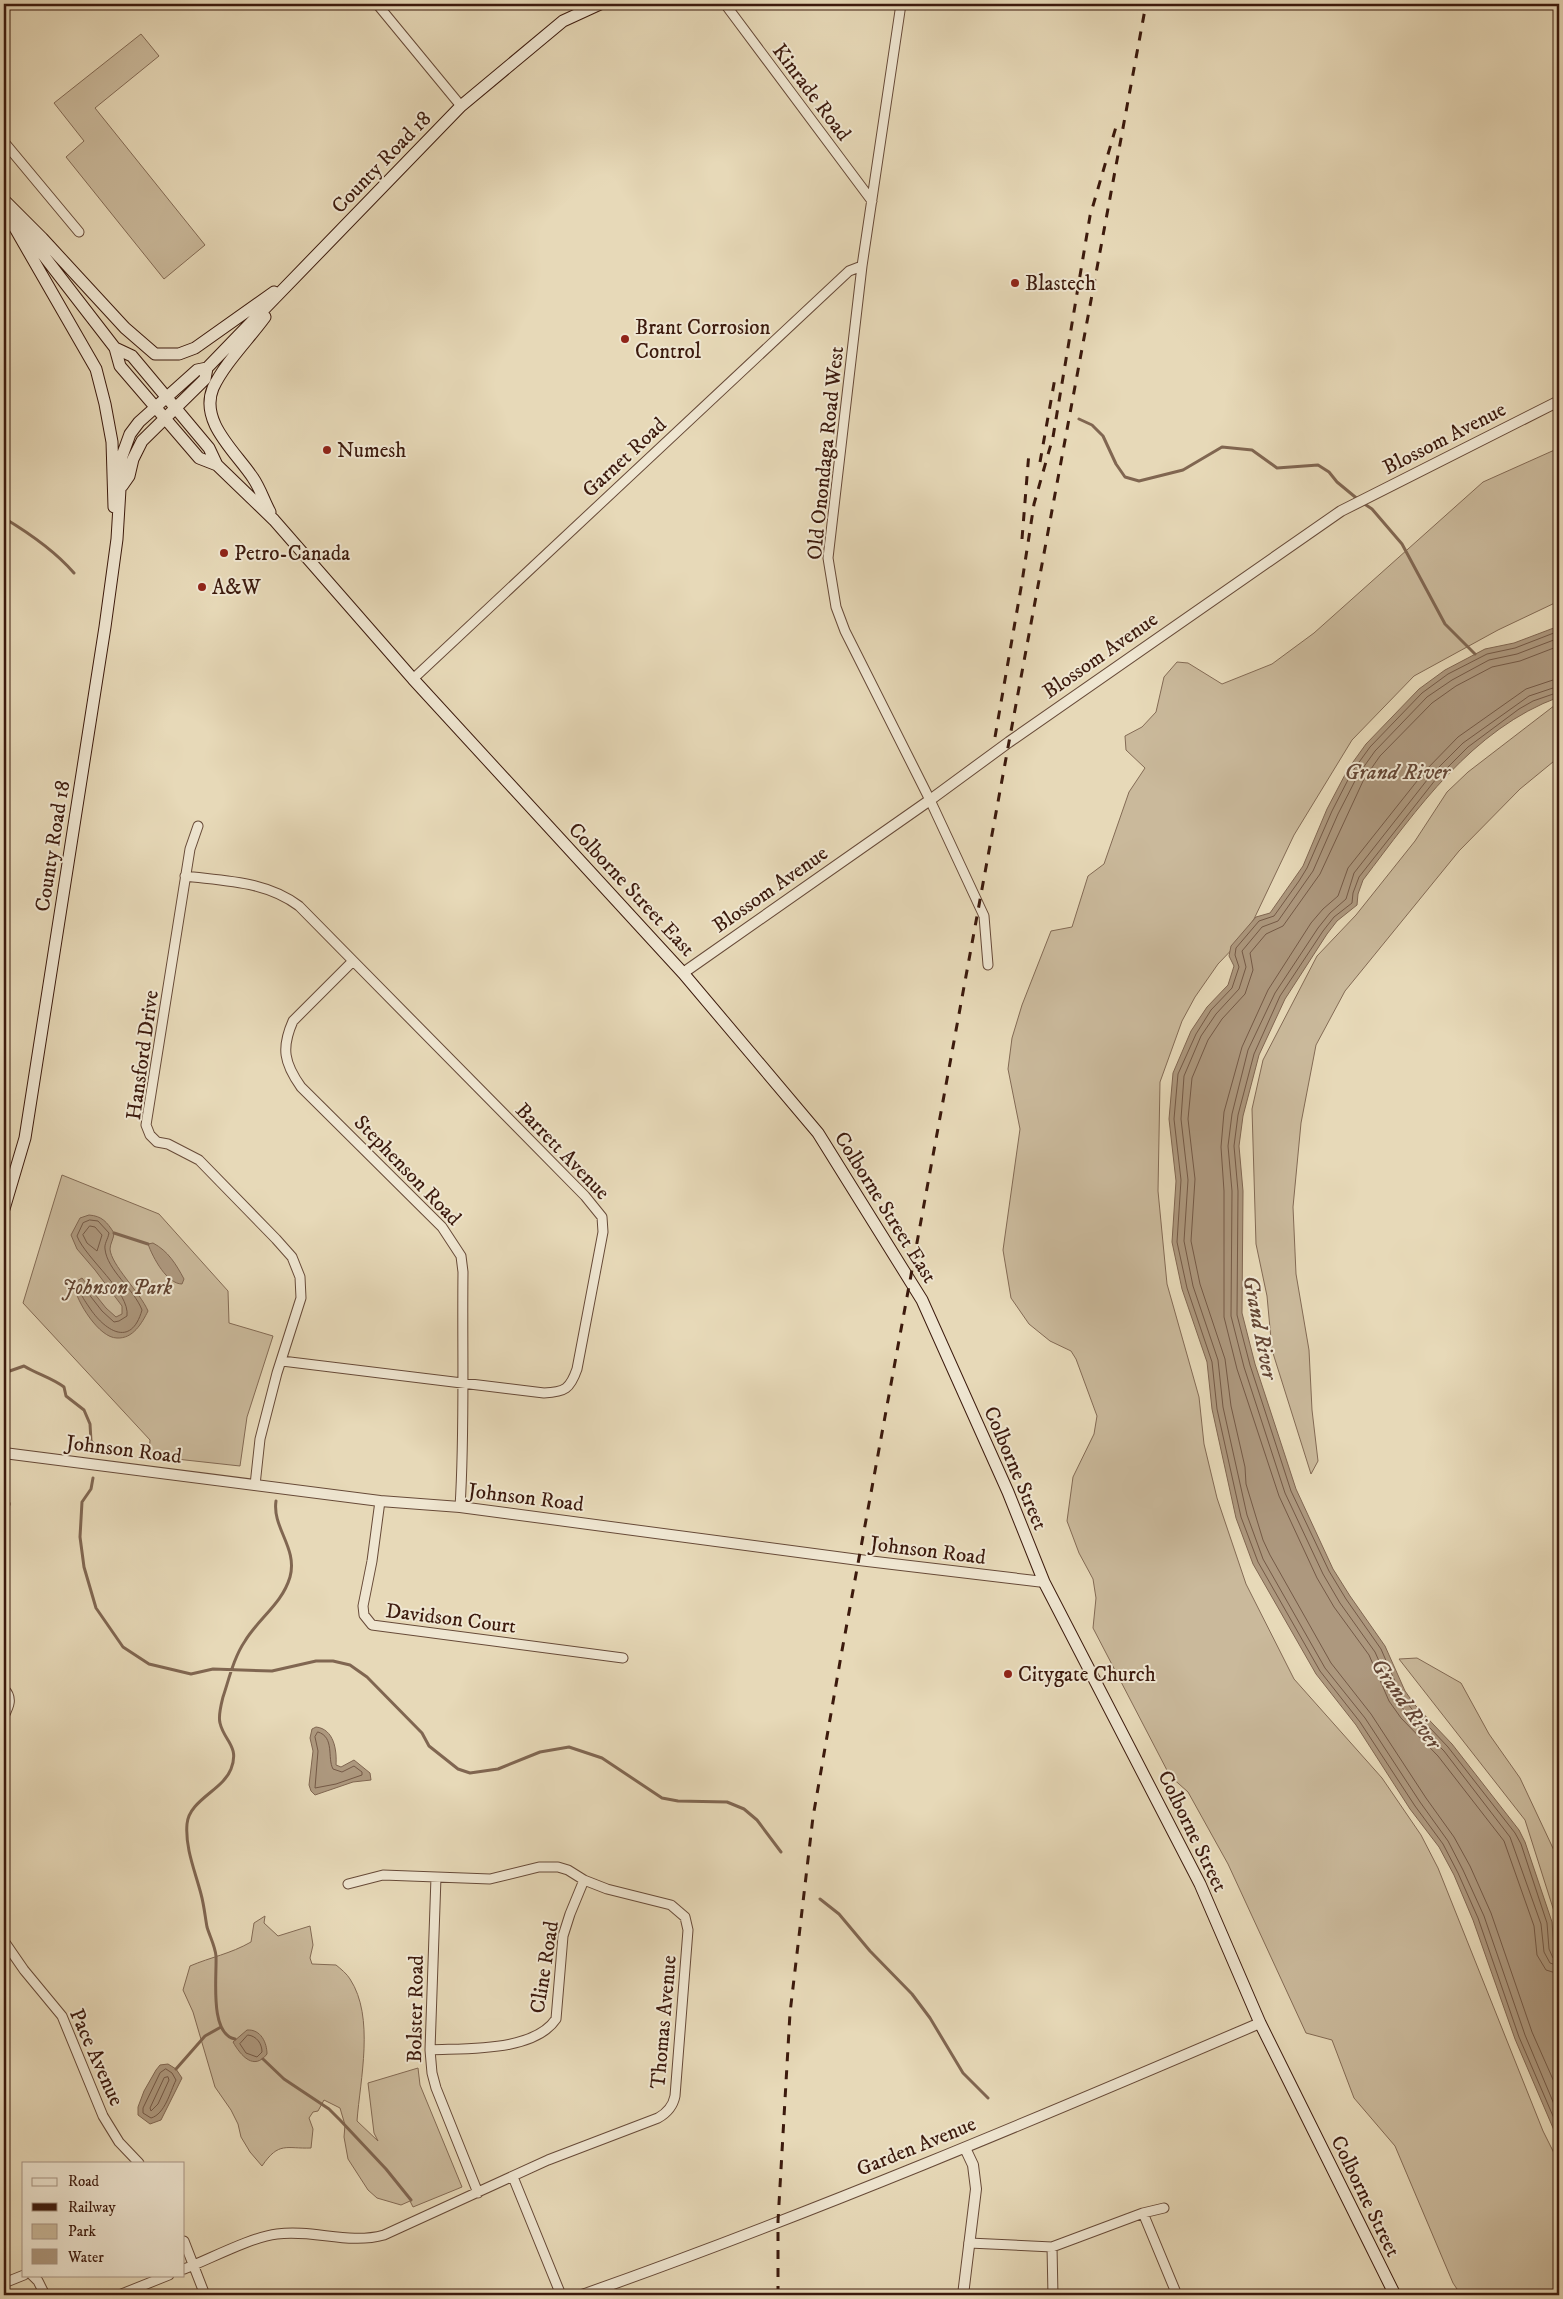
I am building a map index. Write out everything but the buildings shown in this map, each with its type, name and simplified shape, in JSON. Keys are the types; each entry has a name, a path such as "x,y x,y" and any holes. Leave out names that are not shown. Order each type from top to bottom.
{"main road":[{"name":"County Road 18","path":"122,486 129,476 133,459 142,441 204,379 207,368 461,106 563,21 600,4"},
{"path":"4,202 42,238 124,328 155,354 179,354 195,348 298,275"},
{"name":"Colborne Street East","path":"4,202 115,348 120,366 154,408 199,458 217,465"},
{"path":"4,209 96,369 112,442 112,478 117,539"},
{"path":"274,520 254,480 215,426 210,408 210,398 223,372 298,275"},
{"name":"Colborne Street East","path":"115,348 132,356 209,448 217,465 274,520 413,679 683,973 818,1133 922,1300 960,1382"},
{"name":"County Road 18","path":"4,1209 26,1138 105,627 117,539 122,486 121,463 127,441 139,422 197,370 207,368"},
{"name":"Colborne Street","path":"960,1382 1008,1492 1044,1582 1200,1884 1260,2023 1395,2295"}],"street":[{"path":"377,4 461,106"},
{"path":"563,21 586,4"},
{"name":"Kinrade Road","path":"725,4 872,200"},
{"name":"Old Onondaga Road West","path":"901,4 862,266 828,558 836,607 845,631 930,800 984,916 988,965"},
{"path":"4,142 79,232"},
{"name":"Garnet Road","path":"413,679 849,271 862,266"},
{"name":"Blossom Avenue","path":"683,973 930,800 1009,742 1341,511 1559,401"},
{"name":"Hansford Drive","path":"198,826 190,848 146,1125 150,1135 157,1142 168,1144 200,1160 292,1257 300,1277 301,1298 260,1439 255,1485"},
{"name":"Barrett Avenue","path":"186,876 258,886 276,892 299,906 586,1196 602,1217 600,1250 578,1369 572,1384 556,1393 282,1361"},
{"name":"Stephenson Road","path":"353,961 293,1021 287,1033 284,1054 289,1070 301,1087 435,1220 453,1241 460,1256 463,1272 462,1383 464,1444 460,1507"},
{"name":"Johnson Road","path":"4,1452 380,1501 460,1507 859,1560 1044,1582"},
{"name":"Davidson Court","path":"380,1501 372,1561 363,1606 366,1619 372,1625 623,1658"},
{"path":"4,1689 8,1694 10,1702 4,1716"},
{"name":"Thomas Avenue","path":"185,2269 263,2237 278,2234 355,2240 384,2235 548,2160 658,2118 668,2111 674,2100 688,1930 686,1921 679,1910 671,1905 630,1896 584,1880 568,1870 548,1866 490,1879 383,1875 348,1884"},
{"name":"Bolster Road","path":"436,1877 430,2050 432,2073 436,2088 478,2193"},
{"name":"Cline Road","path":"430,2050 506,2046 550,2028 556,2019 564,1931 584,1880"},
{"name":"Pace Avenue","path":"4,1941 24,1970 62,2016 103,2116 119,2142 138,2162"},
{"name":"Garden Avenue","path":"582,2295 722,2245 778,2221 965,2148 1260,2023"},
{"path":"963,2295 976,2178 974,2165 965,2148"},
{"path":"514,2177 561,2295"},
{"path":"969,2243 1052,2247 1164,2208"},
{"path":"1143,2214 1177,2295"},
{"path":"185,2245 205,2295"},
{"path":"1052,2247 1052,2295"},
{"path":"4,2282 22,2276"},
{"path":"33,2276 38,2281 45,2295"},
{"path":"118,2295 166,2276"}],"green space":[{"path":"141,34 159,56 95,108 205,245 164,279 66,157 84,141 54,103"},
{"path":"1559,448 1559,601 1498,630 1414,676 1352,740 1294,835 1254,919 1240,941 1218,964 1195,997 1182,1021 1160,1082 1158,1191 1167,1284 1199,1397 1204,1444 1217,1498 1246,1584 1294,1679 1382,1778 1421,1835 1438,1868 1543,2131 1559,2163 1559,2295 1461,2295 1453,2283 1395,2146 1354,2098 1332,2040 1306,2033 1228,1864 1188,1792 1170,1776 1093,1628 1096,1598 1093,1579 1079,1553 1067,1521 1073,1477 1094,1434 1097,1416 1076,1359 1071,1351 1050,1341 1029,1324 1011,1298 1003,1250 1020,1129 1008,1069 1012,1038 1022,1005 1051,931 1072,927 1088,876 1104,864 1129,792 1145,768 1126,750 1125,736 1142,727 1156,712 1164,677 1177,662 1188,663 1222,684 1272,664 1314,633 1483,482"},
{"path":"1559,702 1559,757 1520,789 1459,851 1345,991 1316,1045 1301,1123 1293,1207 1296,1274 1309,1350 1312,1410 1318,1461 1311,1474 1272,1350 1267,1296 1256,1244 1252,1109 1263,1060 1317,956 1356,915 1415,841 1447,792 1468,772"},
{"name":"Johnson Park","path":"62,1175 159,1214 228,1291 229,1323 273,1336 247,1417 240,1466 149,1456 150,1440 23,1303"},
{"path":"1417,1658 1461,1683 1489,1734 1520,1778 1559,1861 1559,1927 1525,1820 1399,1659"},
{"path":"265,1916 264,1923 278,1936 310,1926 313,1945 310,1958 312,1964 336,1965 349,1977 358,1994 362,2011 364,2049 357,2121 378,2141 374,2133 368,2083 418,2068 420,2085 462,2187 413,2207 410,2201 401,2205 377,2198 368,2190 348,2159 344,2137 345,2125 340,2108 324,2100 318,2111 313,2112 309,2118 313,2129 311,2148 284,2148 278,2150 262,2166 250,2152 241,2137 238,2124 231,2110 215,2087 193,2012 183,1990 190,1966 236,1950 251,1942 254,1923"}],"water":[{"name":"Grand River","path":"1559,626 1559,697 1528,711 1499,729 1473,750 1426,799 1363,880 1358,894 1357,905 1337,921 1327,934 1285,999 1259,1055 1243,1116 1239,1146 1243,1191 1242,1313 1255,1364 1296,1489 1333,1569 1385,1646 1405,1691 1415,1705 1452,1744 1519,1830 1525,1842 1552,1922 1554,1949 1559,1960 1559,2142 1515,2039 1473,1920 1454,1875 1439,1847 1410,1809 1356,1725 1316,1674 1253,1564 1236,1518 1212,1409 1207,1362 1182,1289 1172,1242 1176,1181 1169,1119 1173,1073 1191,1031 1207,1007 1228,985 1234,966 1229,956 1231,946 1256,917 1270,913 1303,866 1327,809 1348,769 1366,744 1419,689 1445,670 1485,649 1514,643"},
{"path":"89,1215 104,1220 114,1233 110,1249 115,1263 148,1311 136,1329 123,1338 110,1336 96,1326 79,1301 74,1286 82,1278 106,1308 116,1317 122,1314 122,1306 77,1249 71,1235 80,1218"},
{"path":"153,1243 163,1250 175,1263 184,1279 182,1284 171,1280 161,1269 148,1244"},
{"path":"316,1727 331,1736 335,1747 336,1765 341,1767 354,1760 370,1773 371,1780 353,1782 315,1795 309,1785 313,1751 310,1738 312,1729"},
{"path":"247,2030 252,2030 259,2034 266,2045 267,2054 262,2059 257,2061 248,2060 233,2042"},
{"path":"168,2064 176,2069 182,2078 161,2120 150,2124 138,2115 138,2107 144,2091 156,2070 160,2065"}],"waterway":[{"path":"1079,419 1092,425 1103,436 1116,464 1125,477 1139,481 1183,470 1222,447 1252,450 1277,468 1318,465 1329,472 1337,482 1372,509 1402,544 1445,624 1475,654"},
{"path":"4,518 59,557 74,573"},
{"path":"114,1233 148,1244"},
{"path":"4,1373 24,1366 64,1387 66,1396 84,1410 90,1424 91,1441 98,1451"},
{"path":"93,1478 91,1489 82,1502 80,1537 84,1567 96,1608 123,1647 149,1664 191,1674 213,1669 272,1671 316,1661 333,1661 350,1665 367,1677 422,1733 429,1746 458,1769 470,1773 498,1769 540,1752 569,1747 602,1758 662,1798 678,1801 727,1802 744,1809 757,1820 781,1852"},
{"path":"235,2039 227,2035 221,2027 218,2016 216,2003 216,1956 189,1851 187,1824 194,1808 221,1783 231,1769 234,1755 233,1749 219,1720 223,1697 241,1647 282,1595 290,1577 291,1557 278,1520 276,1501"},
{"path":"820,1899 839,1914 870,1951 912,1994 930,2018 963,2073 988,2098"},
{"path":"176,2069 205,2036 221,2027"},
{"path":"263,2059 284,2079 329,2109 386,2169 411,2200"}],"railway":[{"path":"778,2295 778,2221 790,2013 813,1817 841,1656 1146,4"},
{"path":"995,737 1034,504 1053,437 1090,216 1118,120"},
{"path":"1040,462 1055,378"},
{"path":"1022,539 1029,452"}],"place":[{"name":"Blastech","path":"1015,283"},
{"name":"Brant Corrosion Control","path":"625,339"},
{"name":"Numesh","path":"327,450"},
{"name":"Petro-Canada","path":"224,553"},
{"name":"A&W","path":"202,587"},
{"name":"Citygate Church","path":"1008,1674"}]}
